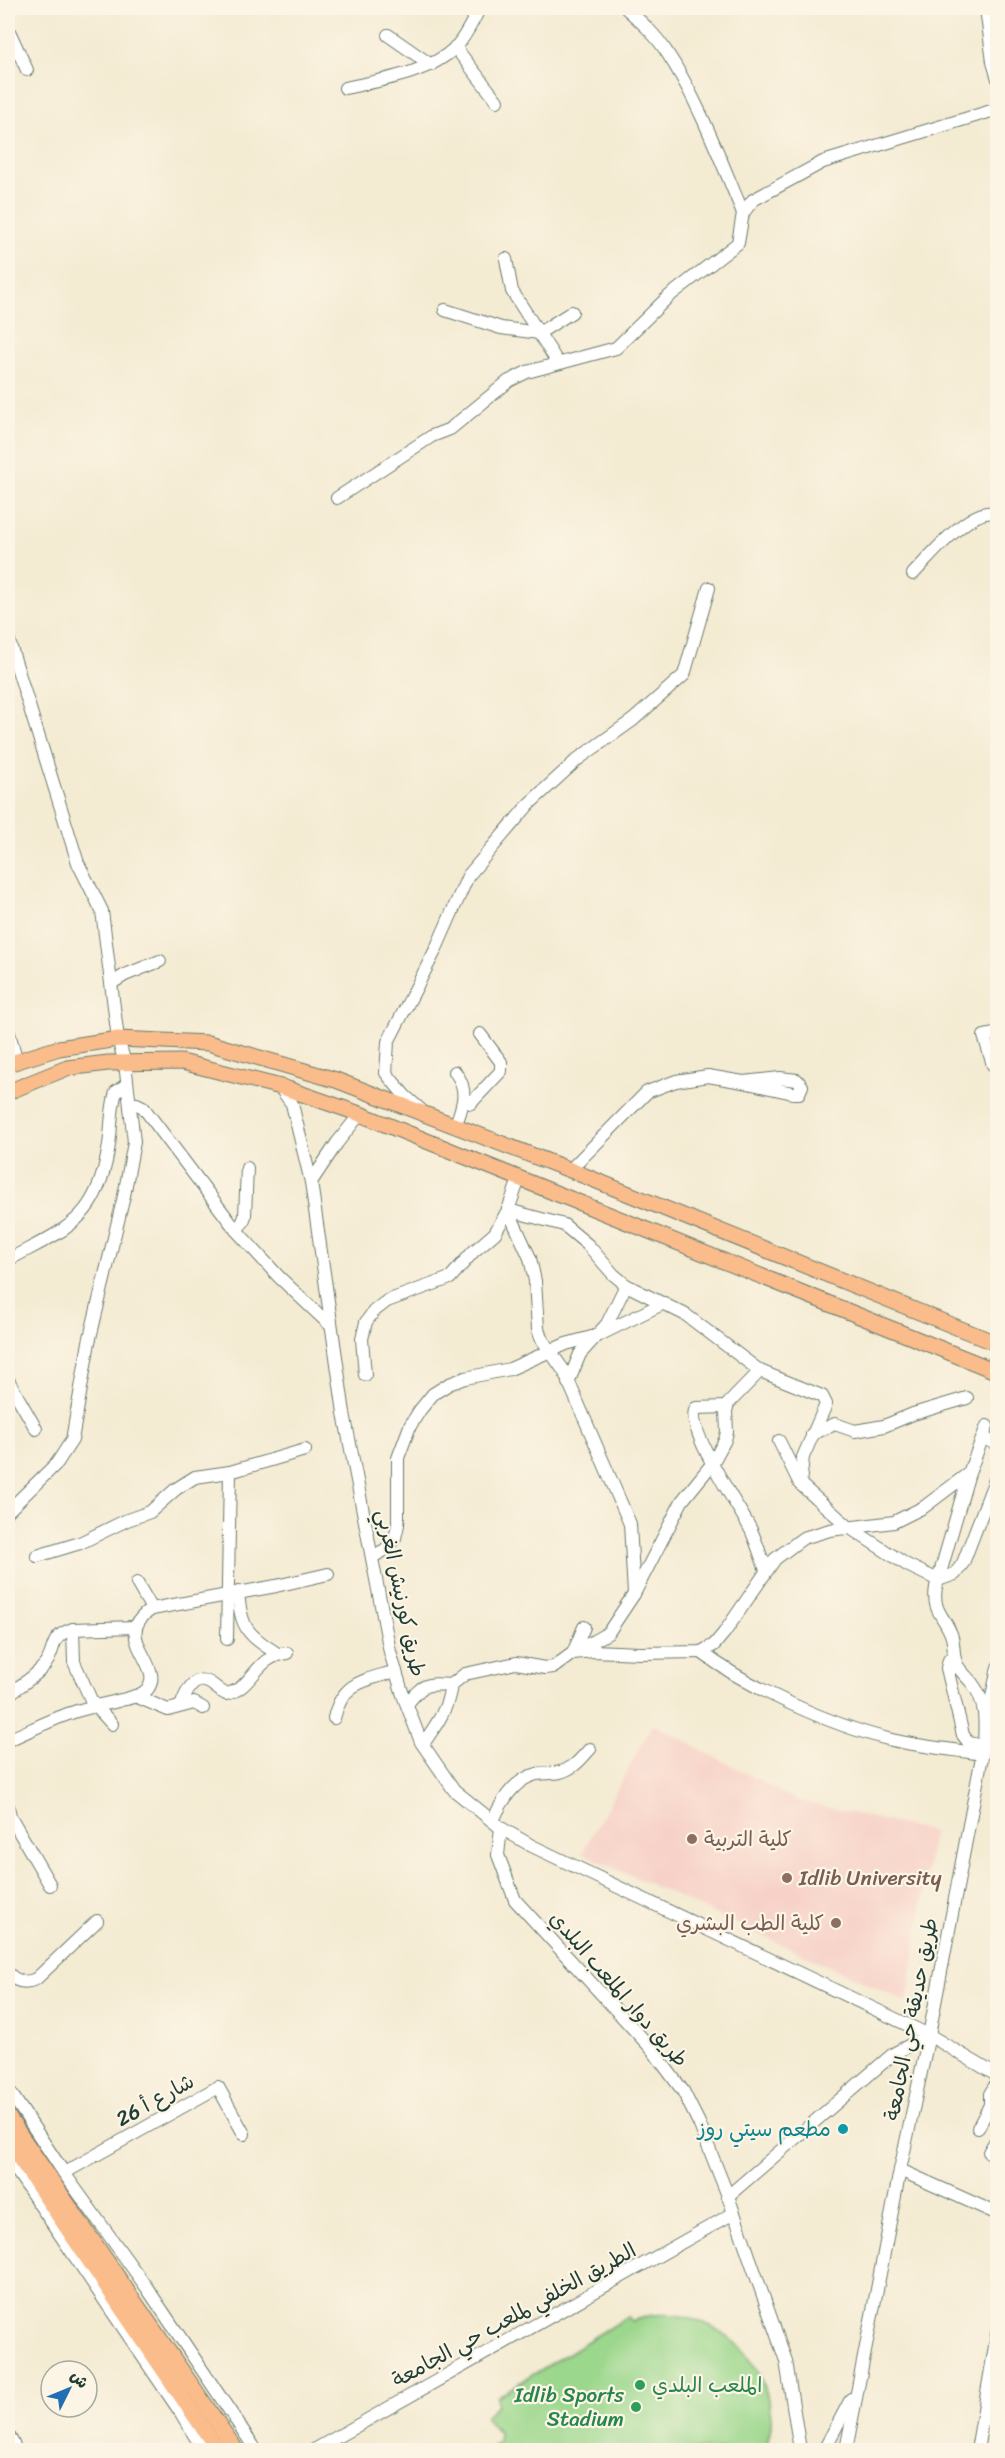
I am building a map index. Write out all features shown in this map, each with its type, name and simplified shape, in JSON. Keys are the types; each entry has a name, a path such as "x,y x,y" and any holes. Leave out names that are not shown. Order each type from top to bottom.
{"main road":[{"path":"12,1063 59,1048 118,1039 208,1043 336,1080 570,1170 998,1344"},
{"path":"8,1092 67,1068 125,1063 182,1062 279,1086 360,1114 994,1371"},
{"path":"8,2117 236,2451"},
{"path":"8,2140 218,2451"}],"street":[{"path":"345,88 390,78 431,65 455,47 480,8"},
{"path":"626,8 647,27 666,51 679,73 715,147 743,213"},
{"path":"986,8 993,62 998,79"},
{"path":"8,28 27,70"},
{"path":"388,35 431,65"},
{"path":"455,47 497,101"},
{"path":"337,498 432,436 450,429 509,381 527,372 616,348 668,297 738,243 743,213 753,200 823,162 902,140 998,109"},
{"path":"506,259 512,291 558,363"},
{"path":"445,310 501,328 539,333 572,312"},
{"path":"914,574 944,540 979,514 994,512 998,514"},
{"path":"429,1117 405,1096 386,1073 388,1042 435,951 468,876 530,804 578,759 633,720 684,675 709,588"},
{"path":"8,639 78,864 102,911 118,1039 128,1084 134,1142 124,1196 90,1342 72,1440 57,1463 8,1511"},
{"path":"112,983 125,975 160,961"},
{"path":"8,1030 12,1063"},
{"path":"998,1033 984,1036 993,1065 998,1071"},
{"path":"465,1099 471,1103 501,1071 501,1062 483,1041 480,1034"},
{"path":"455,1072 459,1077 465,1099 455,1127"},
{"path":"570,1170 647,1092 676,1081 708,1076 743,1082"},
{"path":"8,1260 65,1230 88,1208 98,1190 108,1154 115,1096 119,1088 128,1084"},
{"name":"طريق كورنيش الغربي","path":"279,1086 292,1104 311,1182 344,1413 396,1671 406,1704 423,1744 454,1790 497,1825 532,1846 929,2035 998,2076"},
{"path":"130,1104 143,1107 236,1230 279,1277 331,1326"},
{"path":"311,1182 360,1114"},
{"path":"236,1230 245,1216 247,1168"},
{"path":"365,1375 363,1339 366,1322 374,1311 387,1301 450,1278 472,1252 491,1239 508,1210 519,1179"},
{"path":"508,1210 564,1225 588,1245 613,1274 626,1285 686,1315 760,1371 822,1396 826,1404 803,1457 800,1484"},
{"path":"508,1210 530,1258 535,1281 538,1329 549,1352 564,1371 630,1524 634,1594"},
{"path":"568,1383 580,1354 607,1324 626,1285"},
{"path":"372,1557 385,1550 395,1538 398,1525 398,1458 410,1426 433,1394 465,1378 510,1369 549,1352 599,1335 664,1304"},
{"path":"994,1371 998,1353"},
{"path":"406,1704 422,1686 430,1683 451,1684 465,1674 516,1664 545,1668 554,1666 608,1633 634,1594 682,1501 712,1464 726,1436 726,1407 760,1371"},
{"path":"8,1380 36,1429"},
{"path":"812,1434 835,1424 855,1431 884,1426 913,1414 968,1398"},
{"path":"726,1407 699,1407 692,1415 712,1464 751,1531 766,1570"},
{"name":"طريق حديقة حي الجامعة","path":"846,2451 900,2170 929,2035 983,1750 985,1716 990,1695 960,1670 954,1655 952,1636 936,1607 935,1593 969,1473 985,1431 998,1444"},
{"path":"778,1441 800,1484 850,1528 907,1565 938,1580 955,1574 963,1563 998,1472"},
{"path":"37,1556 80,1542 150,1512 176,1489 195,1477 230,1472 305,1450"},
{"path":"228,1639 233,1593 230,1472"},
{"path":"573,1653 593,1651 701,1652 714,1645 724,1633 775,1559 802,1538 830,1530 894,1522 924,1507 969,1473"},
{"path":"8,1740 72,1712 135,1696 149,1688 152,1680 137,1642 136,1627 144,1614 152,1609 328,1574"},
{"path":"137,1582 152,1609"},
{"path":"181,1706 186,1690 197,1682 203,1680 210,1683 225,1694 236,1692 244,1686 256,1668 283,1653 256,1639 243,1625 233,1593"},
{"path":"8,1695 48,1661 58,1636 73,1629 136,1627"},
{"path":"573,1653 584,1627"},
{"path":"73,1629 75,1644 73,1658 95,1707 112,1725"},
{"path":"701,1652 751,1685 868,1733 918,1745 983,1750"},
{"path":"954,1655 949,1660 947,1668 963,1735 969,1743 983,1750"},
{"path":"48,1661 73,1658"},
{"path":"990,1695 998,1667"},
{"path":"334,1718 338,1701 349,1688 396,1671"},
{"path":"423,1744 443,1715 451,1684"},
{"path":"135,1696 168,1710 194,1703 203,1708"},
{"path":"497,1825 509,1792 522,1780 538,1774 553,1775 574,1766 590,1749"},
{"path":"8,1814 50,1885"},
{"name":"طريق دوار الملعب البلدي","path":"497,1825 498,1855 515,1900 644,2040 683,2091 699,2123 728,2196 786,2361 800,2451"},
{"path":"8,1973 18,1981 27,1982 36,1979 97,1920"},
{"path":"728,2196 893,2054 929,2035"},
{"path":"978,2128 990,2105 990,2094 998,2081"},
{"name":"شارع أ 26","path":"64,2173 218,2087 244,2134"},
{"path":"8,2089 64,2173 147,2288 256,2451"},
{"path":"989,2152 998,2137"},
{"path":"8,2158 181,2414 203,2451"},
{"path":"900,2170 998,2214"},
{"name":"الطريق الخلفي لملعب حي الجامعة","path":"314,2451 734,2213"},
{"path":"977,2451 998,2329"},
{"name":"طريق حديقة حي الجامعة","path":"824,2451 857,2387"},
{"path":"8,2434 16,2451"}],"shaded area":[{"path":"653,1724 796,1800 933,1832 907,2002 582,1853"}],"green space":[{"name":"الملعب البلدي","path":"652,2315 675,2315 707,2325 722,2333 747,2355 764,2384 768,2400 771,2420 765,2450 486,2450 498,2442 499,2433 485,2416 498,2404 497,2397 628,2316 631,2321"}],"place":[{"name":"كلية التربية","path":"692,1839"},
{"name":"Idlib University","path":"787,1878"},
{"name":"كلية الطب البشري","path":"836,1923"},
{"name":"مطعم سيتي روز","path":"843,2129"},
{"name":"الملعب البلدي","path":"640,2385"},
{"name":"Idlib Sports Stadium","path":"636,2407"}]}
